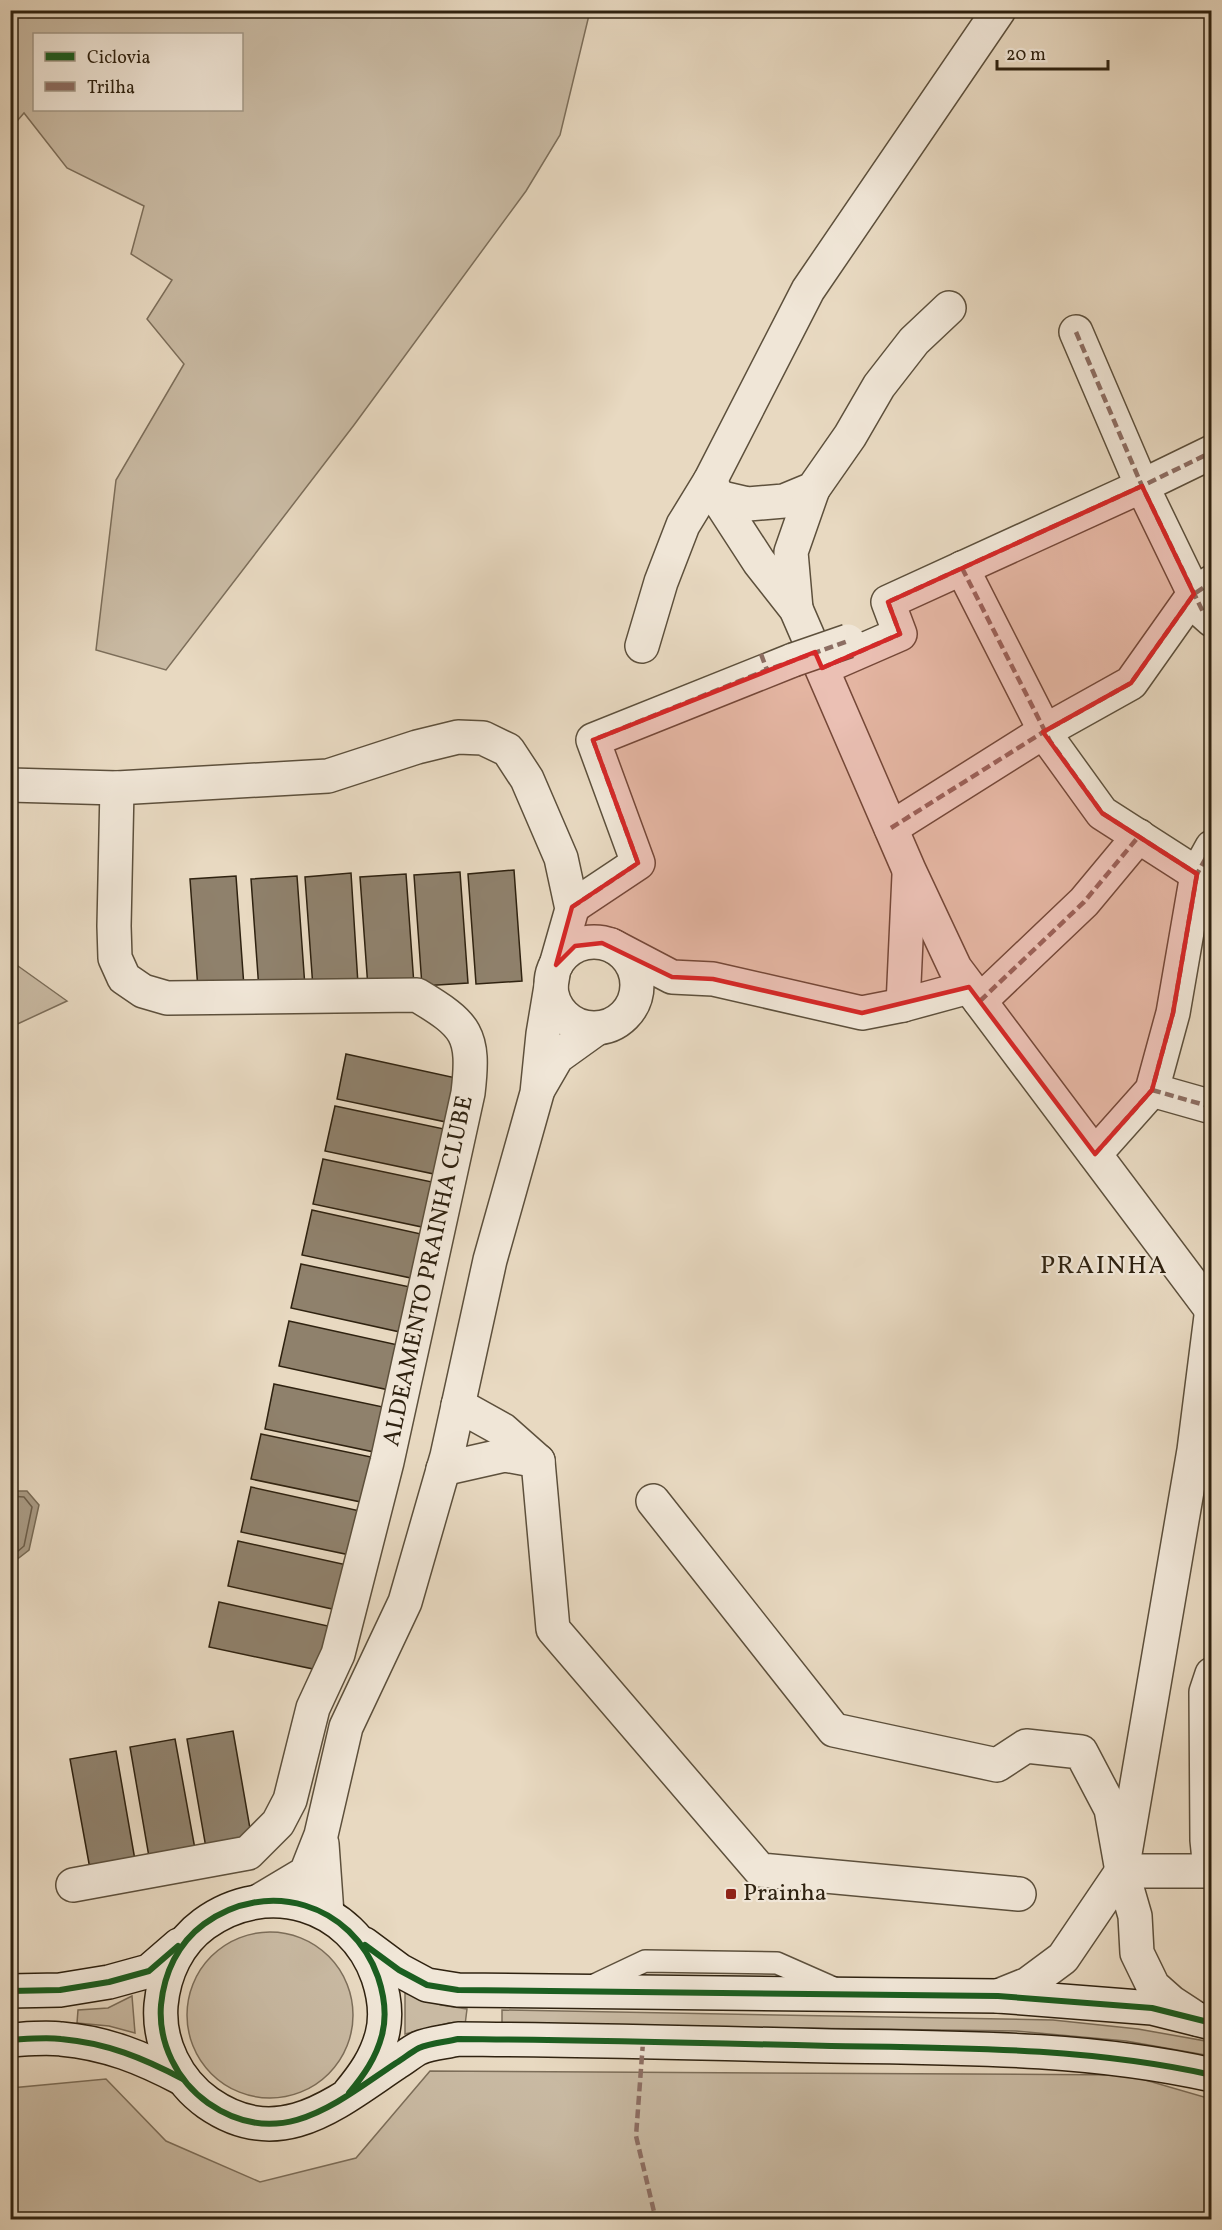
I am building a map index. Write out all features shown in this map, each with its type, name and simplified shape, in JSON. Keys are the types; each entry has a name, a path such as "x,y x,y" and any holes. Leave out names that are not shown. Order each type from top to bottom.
{"street":[{"path":"642,646 661,582 683,525 714,489 807,290 999,10"},
{"path":"949,308 914,341 879,386 850,436 813,489 791,552 796,609 786,663 891,828 955,968 1211,1308 1194,1450 1122,1870 1063,1958 1028,1984 998,1996"},
{"path":"891,828 1045,731 1131,683 1206,599 1142,486 1076,332"},
{"path":"786,663 900,634 888,602 1212,452"},
{"path":"714,489 748,504 784,501 813,489"},
{"path":"714,489 759,562 796,609"},
{"path":"962,568 1050,741 1102,813 1139,836 1204,861 1173,1013 1152,1090 1095,1154"},
{"path":"572,908 638,863 593,740 848,640"},
{"path":"10,785 117,788 328,776 417,747 458,737 483,738 508,750 527,779 561,858 572,908 554,970 543,1034 537,1093 490,1260 443,1469 405,1602 346,1727 321,1835 306,1873 259,1901"},
{"name":"ALDEAMENTO PRAINHA CLUBE","path":"73,1885 248,1853 278,1823 290,1800 314,1708 338,1654 387,1462 468,1093 472,1063 466,1034 446,1012 417,995 167,998 143,991 124,978 116,958 114,926 117,788"},
{"path":"596,1029 575,1024 557,1009 552,992 554,970 567,951 584,943 606,944 672,977 713,979 862,1013 974,994 1084,902 1139,836"},
{"path":"903,1005 909,870"},
{"path":"572,908 606,944 626,956 631,963 638,979 633,1006"},
{"path":"537,1093 557,1057 596,1029 621,1020 633,1006 672,977"},
{"path":"1152,1090 1212,1107"},
{"path":"458,1405 503,1430 538,1461 553,1629 760,1870 1019,1894"},
{"path":"443,1469 505,1455 538,1461"},
{"path":"652,1501 834,1730 997,1765 1026,1746 1081,1752 1111,1809 1122,1870 1135,1916 1137,1953 1153,1986 1171,2002 1205,2021"},
{"path":"1122,1870 1211,1870 1207,1840 1206,1692 1212,1674"},
{"path":"321,1835 327,1914"},
{"path":"10,1990 60,1990 109,1982 149,1971 196,1930 215,1916 236,1906 259,1901 282,1900 305,1905 327,1914 346,1927 374,1964 381,1986 385,2009 383,2033 364,2076 349,2093"},
{"path":"196,1930 181,1948 169,1968 160,2014 163,2038 171,2059 183,2079 199,2096 218,2110 240,2119 263,2123 286,2123 309,2118 330,2107 419,2048 458,2039 917,2047 1070,2053 1181,2068 1212,2075"},
{"path":"355,1937 399,1970 427,1985 458,1990 998,1996 1152,2008 1205,2021"},
{"path":"10,2040 61,2039 108,2047 145,2059 183,2079"}],"highlighted area":[{"path":"1142,486 1194,594 1131,683 1043,732 1102,813 1197,874 1173,1013 1152,1090 1095,1154 969,987 862,1013 713,979 672,977 602,943 575,946 556,965 572,907 638,863 593,740 815,652 822,668 900,634 888,602"}],"shaded area":[{"path":"13,11 590,11 560,135 526,191 354,425 166,670 96,650 116,480 184,364 147,319 172,280 131,254 144,206 67,168 24,113 11,128 10,14"},
{"path":"11,961 67,1001 11,1027"},
{"path":"270,1932 286,1933 302,1938 329,1956 347,1983 352,1999 352,2031 347,2047 329,2074 302,2092 286,2097 270,2098 254,2097 238,2092 211,2074 193,2047 188,2031 187,2015 188,1999 193,1983 211,1956 238,1938 254,1933"},
{"path":"405,1993 441,2005 467,2009 465,2025 449,2023 405,2034"},
{"path":"132,1996 135,2033 109,2026 77,2023 78,2010 108,2008"},
{"path":"502,2010 1053,2020 1138,2029 1211,2042 1211,2056 1126,2041 1016,2031 502,2024"},
{"path":"430,2071 1128,2075 1211,2099 1211,2219 11,2220 11,2088 106,2079 166,2141 260,2182 356,2158"}],"water":[{"path":"11,1491 27,1491 39,1505 29,1550 11,1564"}],"building":[{"path":"514,870 522,981 476,984 468,874"},
{"path":"460,872 468,983 422,986 414,875"},
{"path":"351,873 358,984 313,988 305,877"},
{"path":"406,874 414,985 368,988 360,877"},
{"path":"236,876 244,987 198,990 190,879"},
{"path":"297,876 305,987 259,990 251,879"},
{"path":"346,1054 456,1078 446,1122 337,1099"},
{"path":"335,1106 444,1129 434,1174 325,1151"},
{"path":"323,1159 432,1182 422,1227 313,1204"},
{"path":"312,1210 421,1234 411,1278 302,1255"},
{"path":"301,1264 410,1287 400,1332 291,1308"},
{"path":"289,1321 398,1345 389,1390 279,1366"},
{"path":"274,1384 383,1407 374,1452 265,1429"},
{"path":"261,1434 371,1457 361,1502 251,1479"},
{"path":"251,1487 360,1511 350,1555 241,1532"},
{"path":"238,1541 347,1565 337,1610 228,1586"},
{"path":"219,1602 328,1626 318,1670 209,1647"},
{"path":"233,1731 252,1840 206,1848 187,1739"},
{"path":"175,1739 195,1849 149,1857 130,1747"},
{"path":"116,1751 135,1860 90,1869 70,1759"}],"marked path":[{"path":"1076,332 1142,486 1203,612 1212,620"},
{"path":"822,668 900,634 888,602 1212,452"},
{"path":"962,568 1050,741 1102,813 1197,874 1212,847"},
{"path":"891,828 1045,731 1131,683 1194,594 1212,582"},
{"path":"572,907 638,863 593,740 767,670 848,641"},
{"path":"761,654 767,670"},
{"path":"980,1001 1084,902 1139,836"},
{"path":"1095,1154 1152,1090 1173,1013 1197,874"},
{"path":"1152,1090 1212,1107"},
{"path":"643,2042 636,2136 656,2220"}],"cycle path":[{"path":"349,2093 373,2059 384,2028 385,2013 378,1977 366,1952 349,1931 328,1916 305,1906 280,1901 254,1902 228,1910 204,1924 187,1940 174,1960 165,1982 161,2019 166,2047 187,2084 208,2103 234,2117 259,2123 283,2123 306,2117 351,2093 419,2048 458,2039 927,2047 1022,2051 1117,2059 1212,2075"},
{"path":"365,1945 399,1970 427,1985 458,1990 998,1996 1152,2008 1212,2023"},
{"path":"10,1991 60,1990 109,1982 149,1971 178,1946"},
{"path":"10,2040 55,2038 94,2044 139,2058 183,2079"}],"place":[{"name":"Prainha","path":"731,1894"}],"district":[{"name":"PRAINHA","path":"1104,1266"}]}
